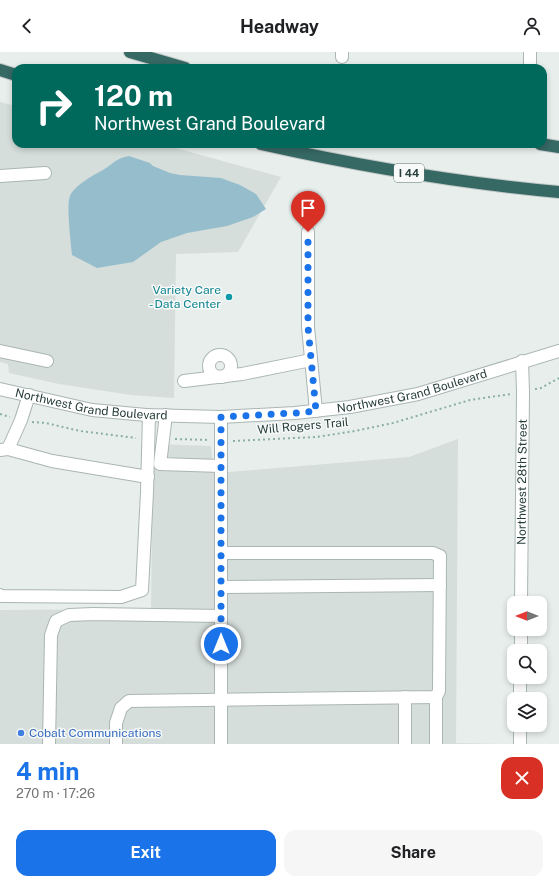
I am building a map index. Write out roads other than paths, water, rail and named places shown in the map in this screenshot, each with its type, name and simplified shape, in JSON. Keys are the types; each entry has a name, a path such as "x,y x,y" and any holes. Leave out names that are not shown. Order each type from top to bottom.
{"highway":[{"path":"130,52 171,64"},
{"path":"0,70 12,74"},
{"path":"547,145 559,147"},
{"name":"I 44","path":"279,148 400,172 529,190 559,192"}],"street":[{"path":"530,52 530,64"},
{"path":"0,176 45,173"},
{"path":"308,232 308,327 316,411"},
{"path":"0,351 47,361"},
{"name":"Northwest Grand Boulevard","path":"0,389 92,410 149,415 221,417 295,413 350,407 418,394 522,361 559,351"},
{"path":"184,381 221,377 311,360"},
{"name":"Northwest 28th Street","path":"521,596 522,361"},
{"path":"29,396 21,420 4,449 52,461 148,477"},
{"path":"0,595 121,597 142,590 148,477 149,415"},
{"path":"166,415 160,464 221,466"},
{"path":"221,417 221,744"},
{"path":"221,552 433,553 440,556 439,691 436,697 436,744"},
{"path":"221,587 440,585"},
{"path":"49,744 51,635 56,621 69,615 221,616"},
{"path":"405,697 405,744"},
{"path":"116,744 116,723 121,708 129,701 436,697"},
{"path":"520,732 520,744"}],"water":[{"path":"129,156 150,163 153,166 170,173 221,178 240,185 256,194 266,209 253,217 227,226 187,233 161,242 133,262 97,268 72,255 69,215 70,196 75,188 84,181 118,160"}],"place":[{"name":"Variety Care - Data Center","path":"229,297"},
{"name":"Cobalt Communications","path":"21,733"}]}
